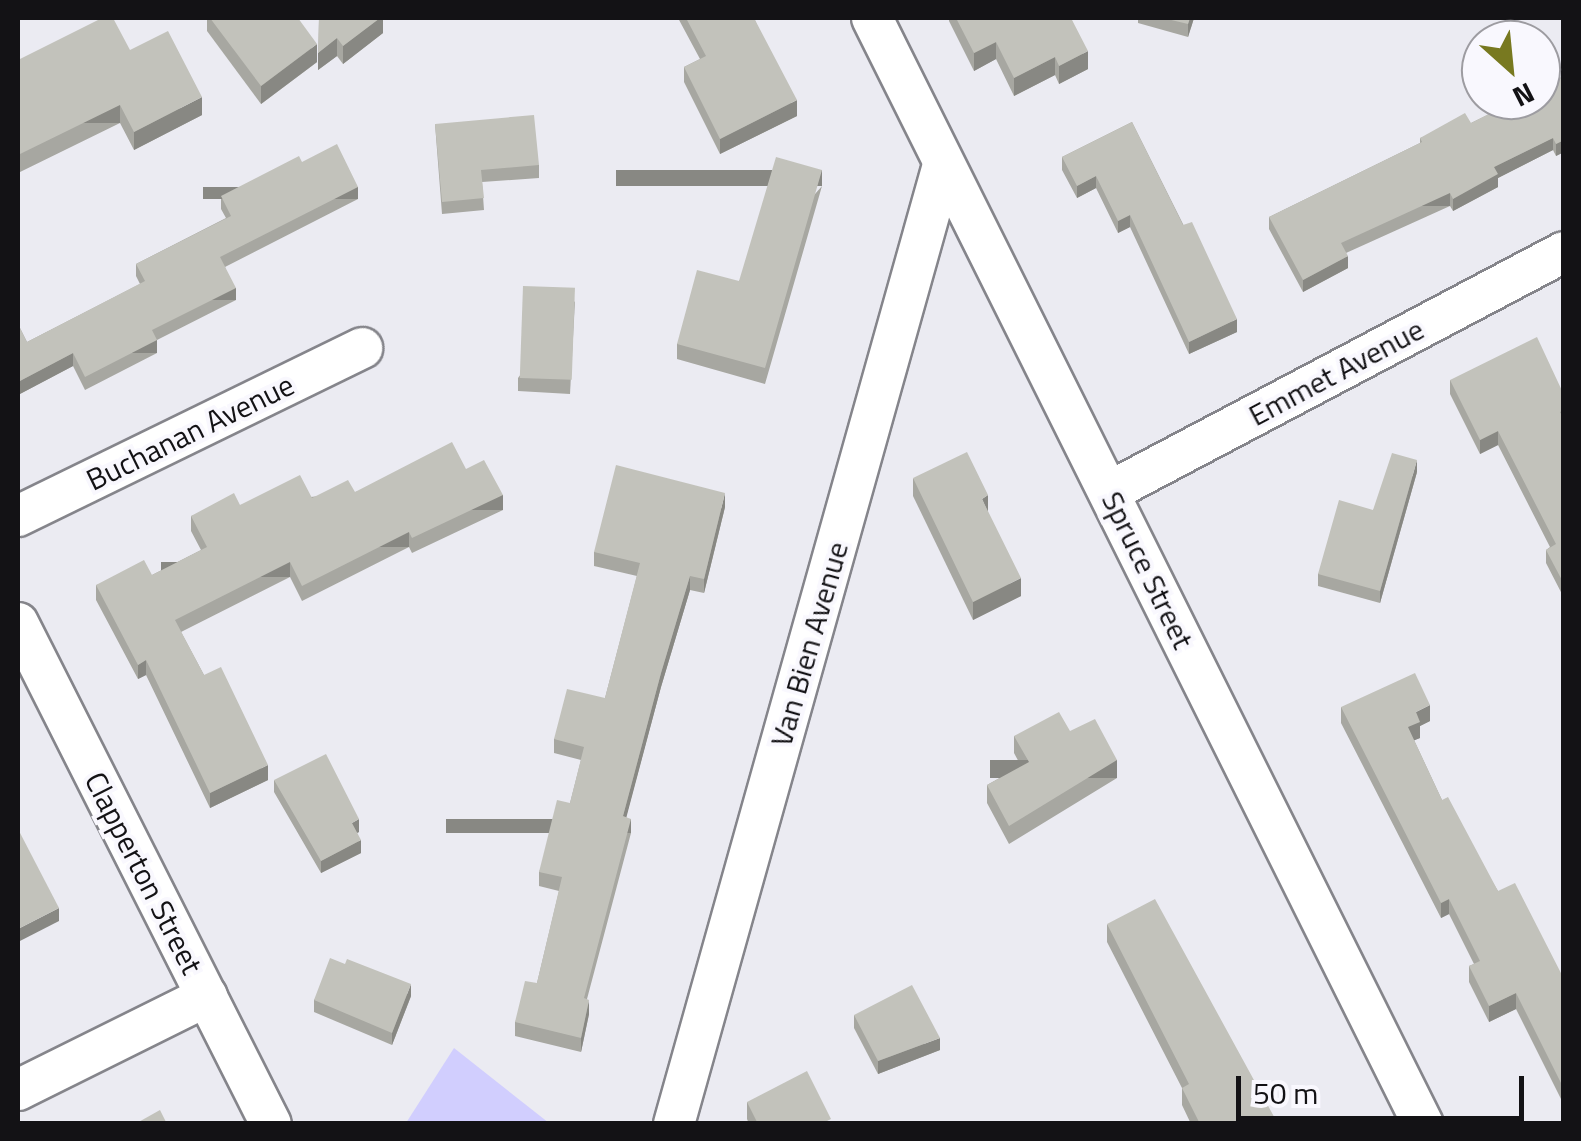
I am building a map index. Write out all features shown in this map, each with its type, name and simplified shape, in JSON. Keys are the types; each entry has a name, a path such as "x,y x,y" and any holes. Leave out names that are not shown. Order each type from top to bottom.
{"street":[{"name":"Spruce Street","path":"872,18 1422,1124"},
{"name":"Van Bien Avenue","path":"674,1124 943,165"},
{"name":"Emmet Avenue","path":"1109,492 1564,252"},
{"name":"Buchanan Avenue","path":"18,516 362,348"},
{"name":"Clapperton Street","path":"18,623 272,1124"},
{"path":"18,1090 207,996"}],"shaded area":[{"path":"454,1048 549,1123 406,1123"}],"building":[{"path":"102,18 113,18 130,50 168,31 202,97 134,132 120,105 18,155 18,60"},
{"path":"210,18 298,18 317,44 261,86"},
{"path":"319,18 380,18 343,46 337,38 318,53"},
{"path":"686,18 754,18 797,100 720,139 684,67 706,56"},
{"path":"956,18 1071,18 1088,51 1059,66 1055,57 1014,78 996,42 974,53"},
{"path":"1163,18 1190,18 1188,24"},
{"path":"1561,77 1564,140 1556,144 1553,138 1494,167 1498,174 1453,199 1450,193 1341,243 1348,256 1303,280 1269,217 1422,142 1420,138 1461,115 1461,120 1471,123 1561,120"},
{"path":"534,115 539,165 481,170 484,198 442,202 435,124"},
{"path":"1132,122 1183,225 1192,222 1237,319 1189,342 1130,215 1118,221 1096,176 1077,186 1062,157"},
{"path":"337,144 358,187 220,257 236,288 152,330 157,340 85,377 73,353 18,382 18,324 27,342 145,281 136,264 231,216 221,196 299,156 302,162"},
{"path":"776,157 822,170 765,368 677,344 697,270 739,281"},
{"path":"523,286 575,288 572,380 520,378"},
{"path":"1537,337 1564,395 1564,410 1560,412 1564,419 1564,584 1546,550 1556,544 1498,431 1480,440 1450,380"},
{"path":"452,442 466,469 484,460 503,495 412,538 409,532 302,586 290,562 175,620 204,675 221,667 268,765 210,793 146,660 138,665 96,585 144,560 152,575 207,547 191,516 234,493 240,505 300,475 312,498 348,480 355,492"},
{"path":"967,452 988,495 982,499 1021,578 973,602 913,478"},
{"path":"1392,453 1417,460 1380,591 1318,574 1339,500 1373,510"},
{"path":"616,465 725,493 704,579 690,576 623,816 631,819 584,998 589,1000 581,1038 515,1022 525,981 537,983 562,877 539,872 557,800 570,803 584,747 554,739 567,689 605,698 640,563 594,552"},
{"path":"1415,673 1430,705 1416,712 1420,722 1408,727 1442,800 1448,797 1498,891 1515,883 1564,979 1564,1089 1516,993 1489,1006 1469,966 1480,961 1449,899 1441,903 1341,707"},
{"path":"1059,712 1070,731 1095,719 1117,760 1009,826 987,785 1029,762 1014,736"},
{"path":"326,754 359,819 352,823 361,840 321,861 274,780"},
{"path":"18,829 59,908 18,929"},
{"path":"1155,899 1278,1124 1200,1124 1182,1088 1189,1084 1107,924"},
{"path":"330,958 345,964 347,959 411,984 392,1033 314,1000"},
{"path":"912,985 940,1038 878,1061 854,1015"},
{"path":"807,1071 831,1119 821,1124 758,1124 747,1102"},
{"path":"160,1110 167,1124 135,1124"}]}
